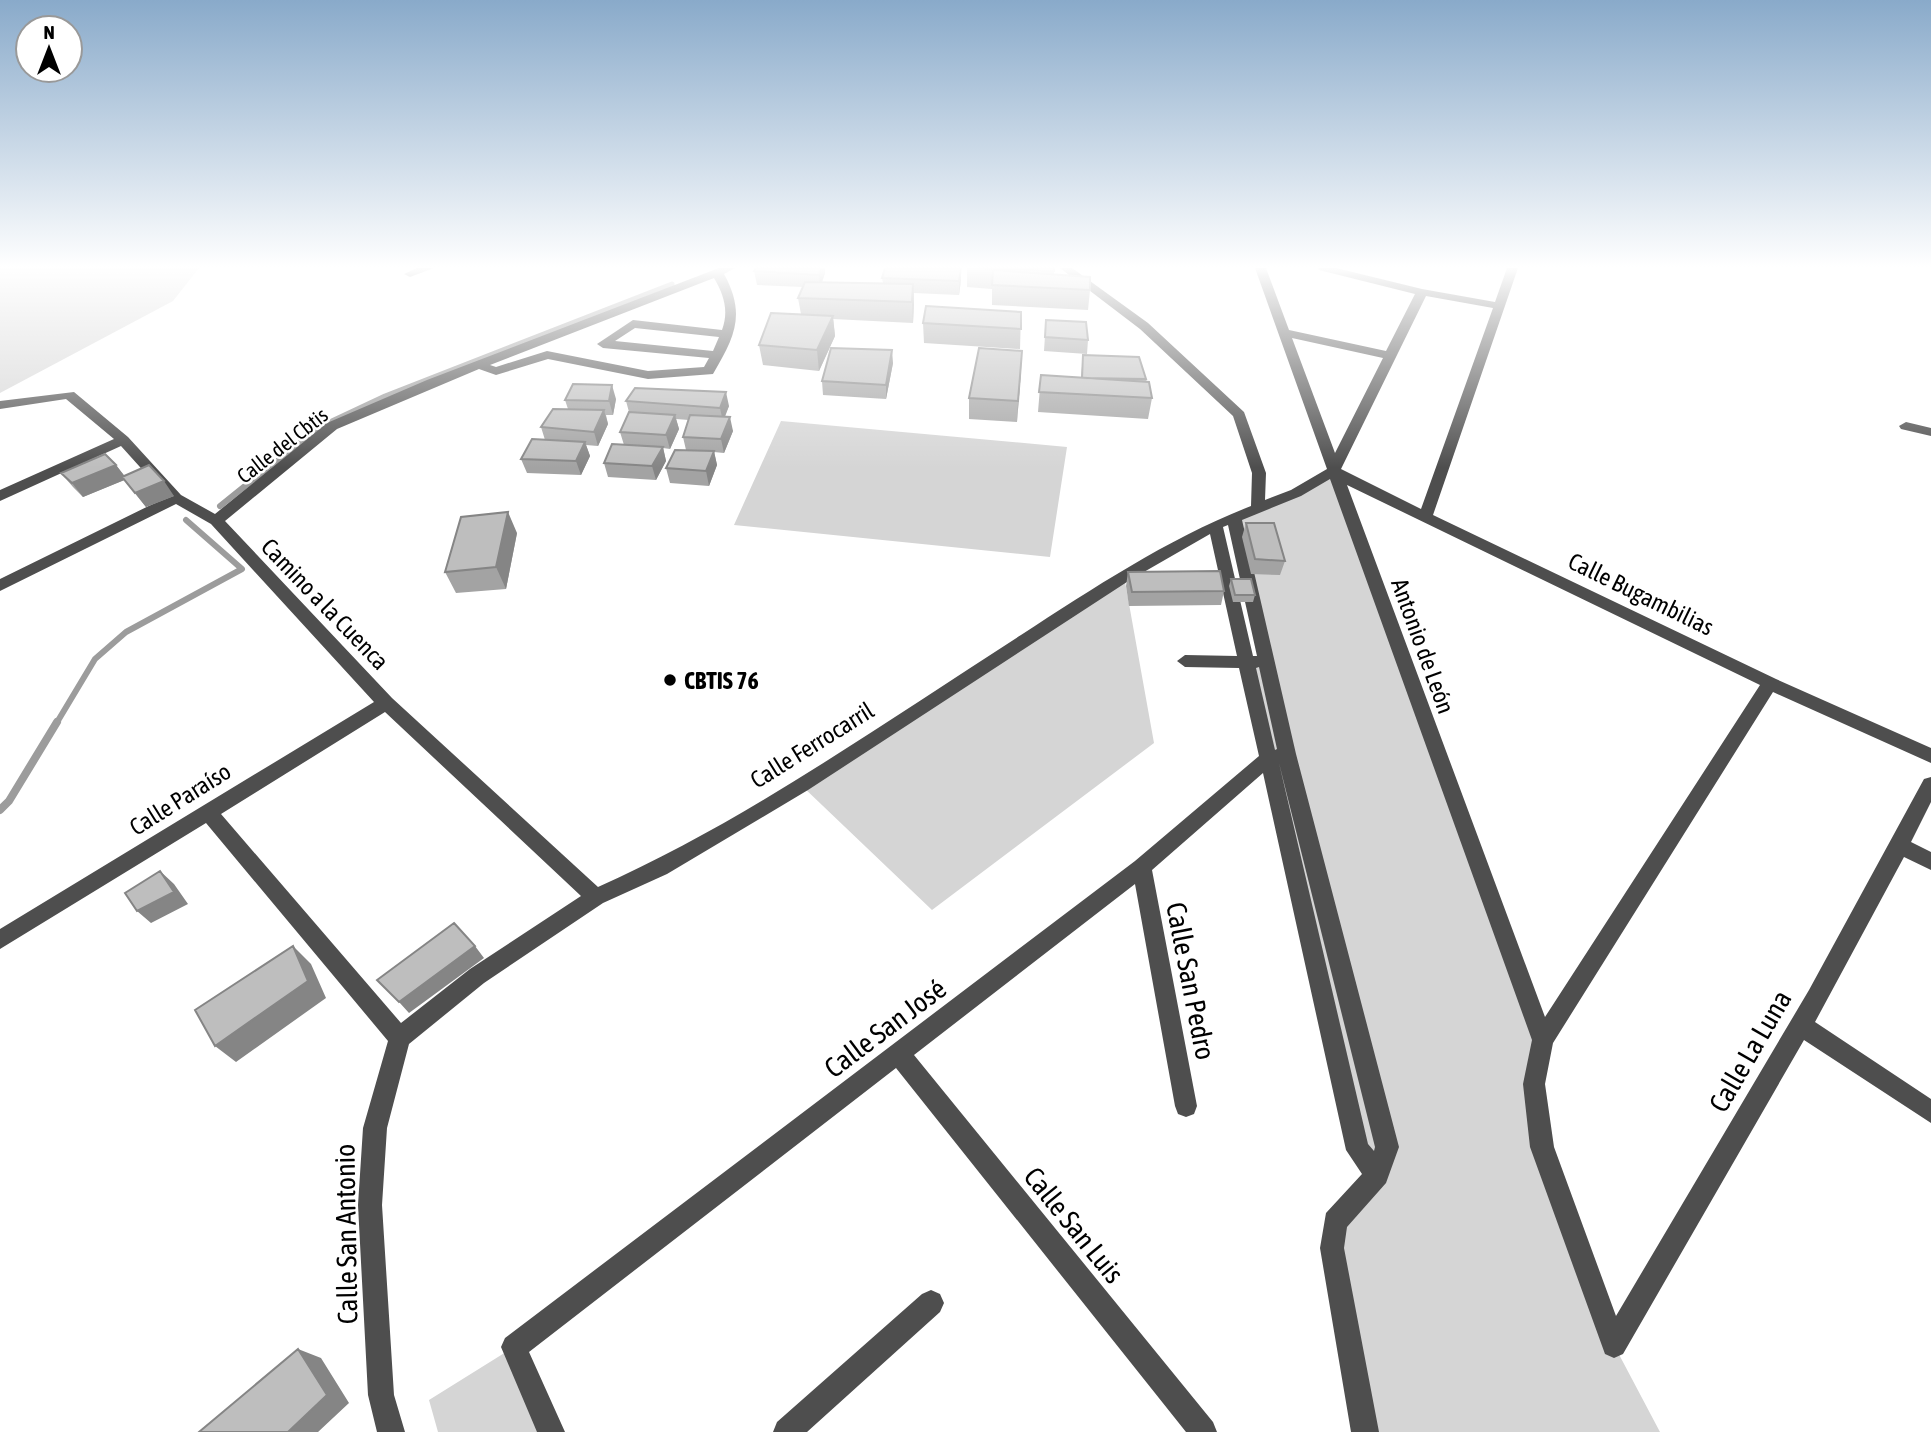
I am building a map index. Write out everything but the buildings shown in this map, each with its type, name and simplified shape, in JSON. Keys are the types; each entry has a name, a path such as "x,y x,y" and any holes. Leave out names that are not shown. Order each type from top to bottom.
{"street":[{"name":"Calle del Cbtis","path":"216,522 332,426 556,335"},
{"path":"617,335 603,344 716,355"},
{"path":"478,365 496,371 547,355 648,375 709,371 726,335"},
{"path":"1154,335 1240,415 1259,473 1258,507"},
{"name":"Antonio de León","path":"1283,335 1543,1040"},
{"path":"1295,335 1390,356"},
{"path":"1332,472 1401,335"},
{"path":"1424,517 1490,335"},
{"name":"Camino a la Cuenca","path":"0,405 69,396 123,440 176,498 216,522 386,703 596,897"},
{"path":"1906,426 1931,432"},
{"path":"0,496 123,440"},
{"name":"Calle Ferrocarril","path":"400,1038 477,976 596,897 660,868 801,785 1124,576 1215,525 1296,493 1332,472"},
{"name":"Calle Bugambilias","path":"1332,472 1770,682 1931,756"},
{"path":"0,586 176,498"},
{"path":"1234,517 1267,662 1277,757 1358,1150 1378,1175"},
{"path":"1215,525 1246,662 1277,757 1387,1147 1378,1175 1335,1222 1332,1248 1365,1432"},
{"path":"1185,661 1267,662"},
{"path":"1543,1040 1770,682"},
{"name":"Calle Paraíso","path":"0,940 386,703"},
{"name":"Calle San José","path":"551,1432 514,1347 900,1055 1142,867 1277,757"},
{"name":"Calle La Luna","path":"1543,1040 1534,1084 1542,1147 1614,1345 1801,1025 1931,784"},
{"path":"207,811 400,1038"},
{"path":"1900,845 1931,862"},
{"name":"Calle San Pedro","path":"1142,867 1186,1106"},
{"path":"1801,1025 1931,1112"},
{"name":"Calle San Antonio","path":"391,1432 381,1395 370,1205 375,1128 400,1038"},
{"name":"Calle San Luis","path":"900,1055 1203,1432"},
{"path":"787,1432 931,1303"}],"shaded area":[{"path":"0,335 109,335 0,393"},
{"path":"781,421 1067,447 1050,557 734,525"},
{"path":"1332,472 1543,1040 1534,1084 1614,1345 1660,1432 1365,1432 1332,1248 1378,1174 1358,1150 1246,662 1267,662 1234,517"},
{"path":"1124,576 1154,743 932,910 801,785"},
{"path":"514,1347 551,1432 438,1432 429,1400"}],"waterway":[{"path":"264,471 319,427 385,396 542,335"},
{"path":"220,506 266,469"},
{"path":"56,724 95,659 126,632 242,569 186,520"},
{"path":"0,810 9,801 57,722"}],"place":[{"name":"CBTIS 76","path":"670,680"}]}
